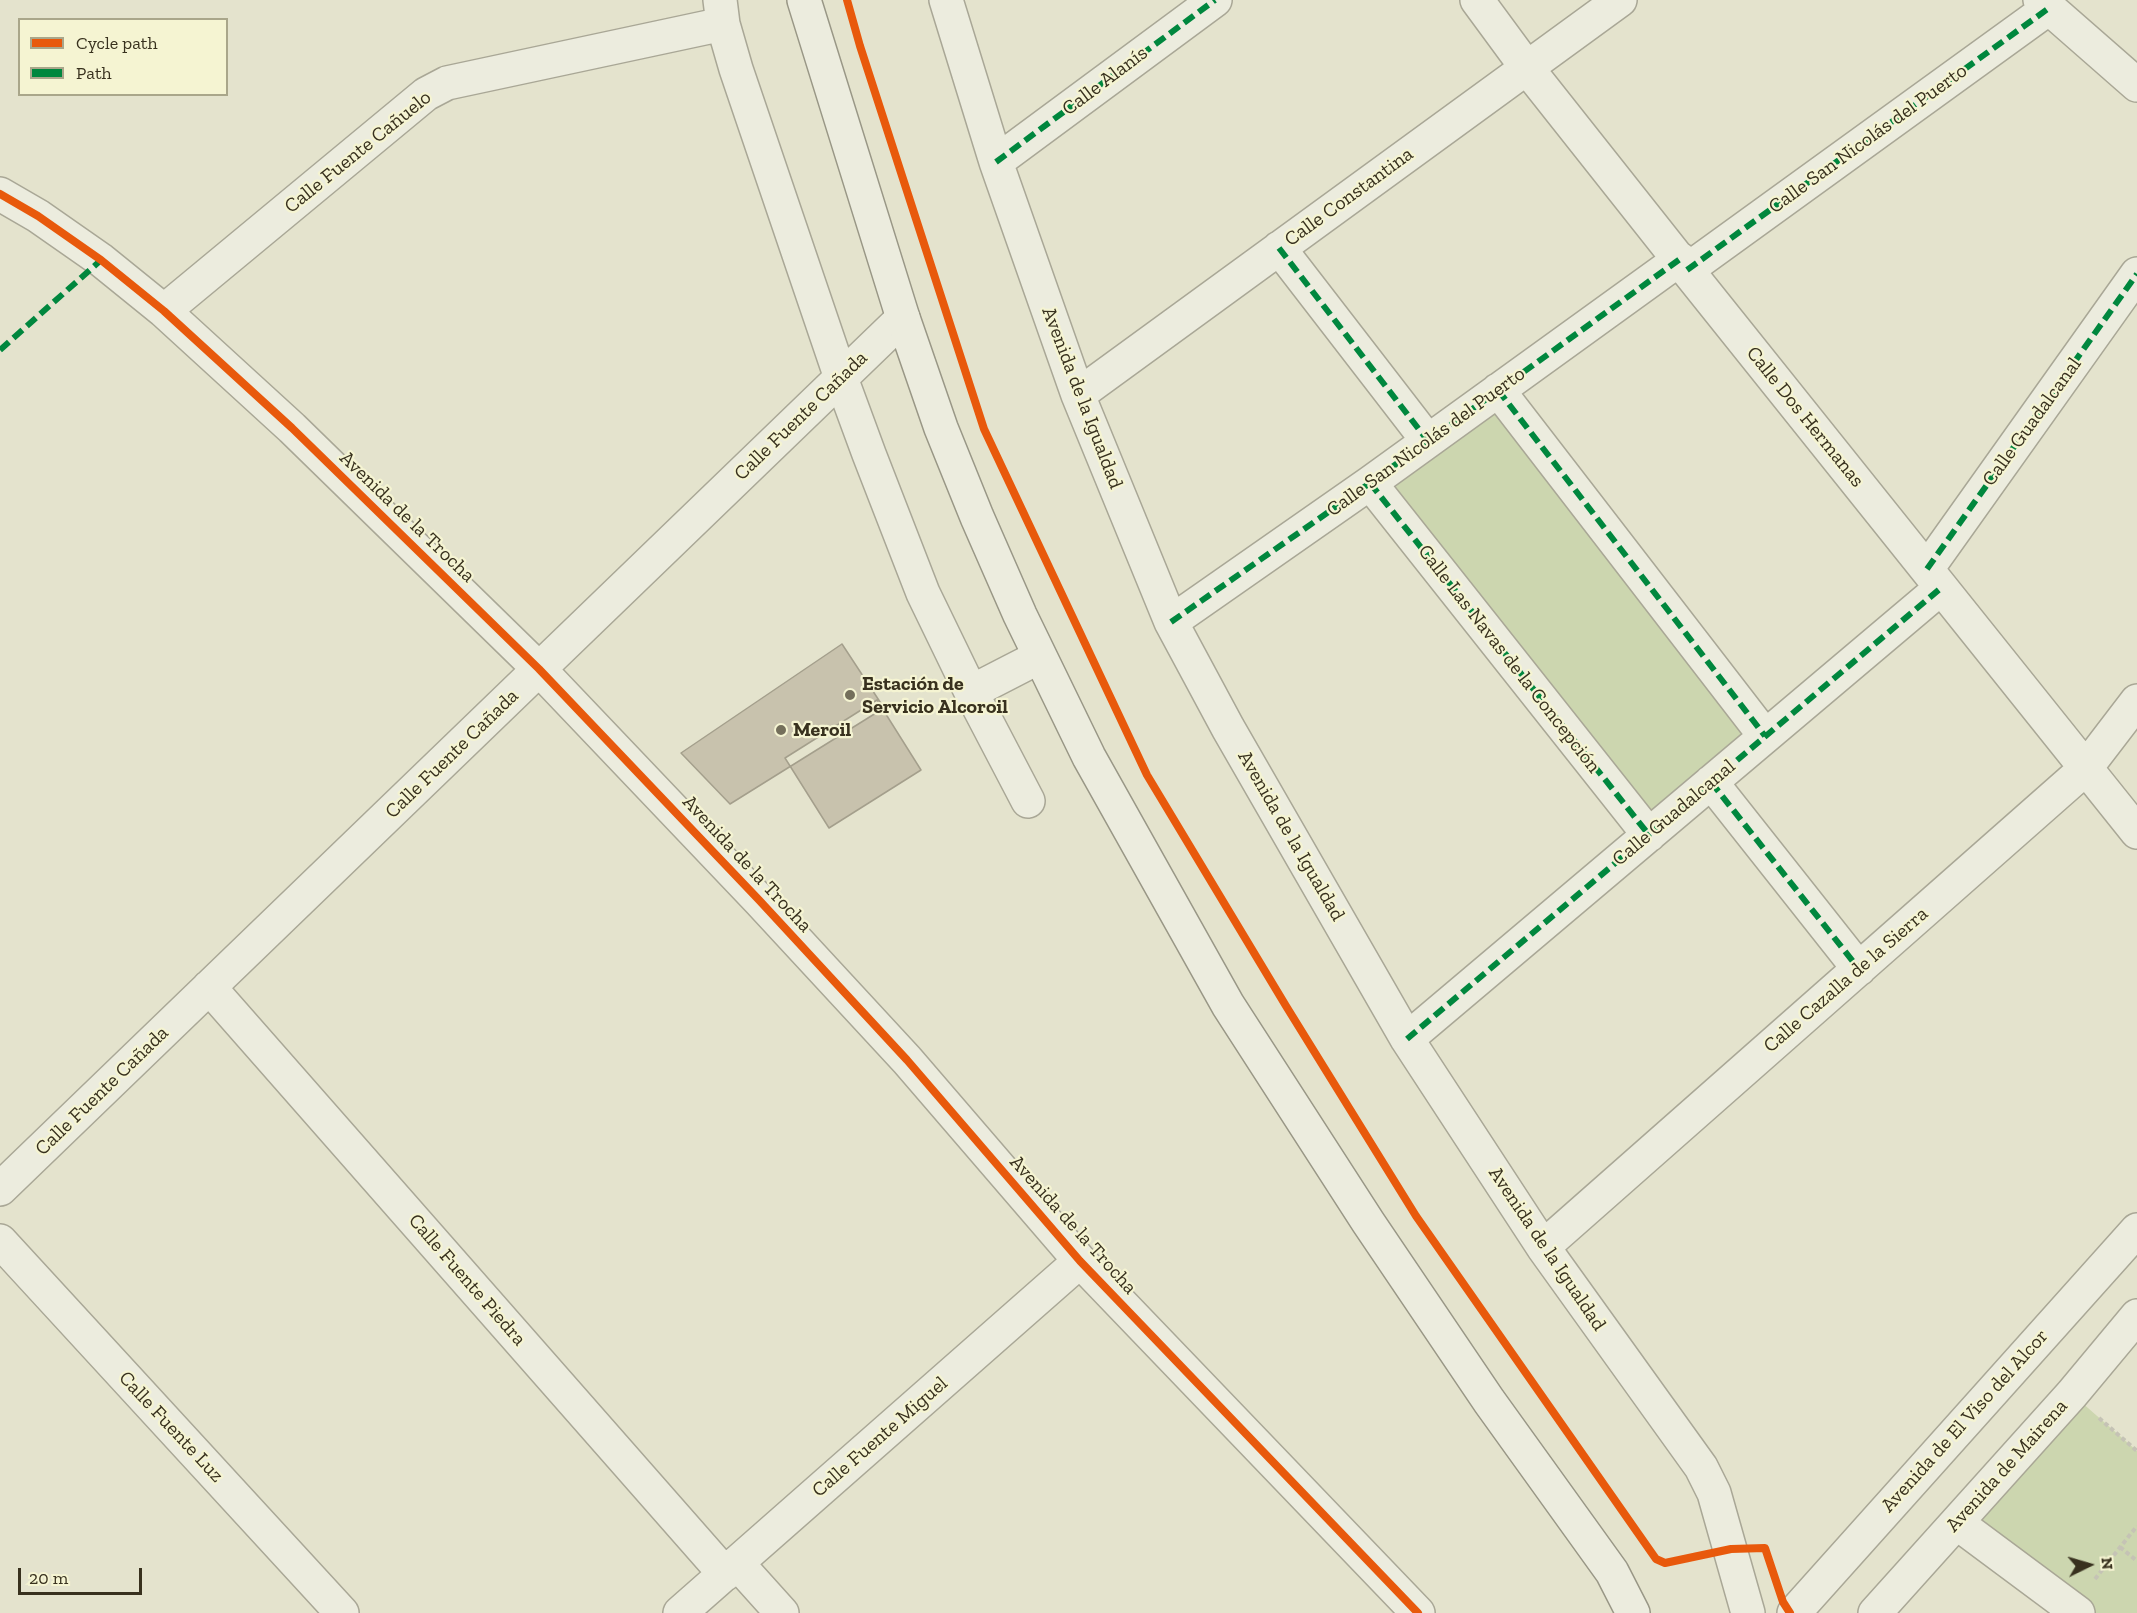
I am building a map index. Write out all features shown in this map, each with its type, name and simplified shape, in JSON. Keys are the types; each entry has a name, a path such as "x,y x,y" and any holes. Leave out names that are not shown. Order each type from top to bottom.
{"street":[{"path":"804,0 903,318 942,428 977,517 1039,657 1089,757 1228,1005 1368,1222 1488,1401 1612,1572 1633,1613"},
{"name":"Avenida de la Igualdad","path":"946,0 996,162 1078,395 1171,622 1228,728 1407,1039 1543,1247 1701,1467 1714,1493 1748,1613"},
{"name":"Calle Alanís","path":"996,162 1215,0"},
{"name":"Calle Dos Hermanas","path":"1476,0 1683,265 2137,832"},
{"name":"Calle Constantina","path":"1078,395 1620,0"},
{"path":"2044,4 2137,85"},
{"name":"Calle San Nicolás del Puerto","path":"1171,622 1498,390 1683,265 2044,4"},
{"path":"722,12 783,210 841,378 923,593 1028,801"},
{"name":"Calle Fuente Cañuelo","path":"164,311 426,94 447,83 722,12"},
{"name":"Avenida de la Trocha","path":"0,194 38,216 101,260 164,311 292,428 539,669 759,900 899,1052 1080,1262 1418,1613"},
{"path":"1279,248 1428,441"},
{"name":"Calle Guadalcanal","path":"1407,1039 1765,736 1934,578 2137,274"},
{"name":"Calle Fuente Cañada","path":"0,1189 903,318"},
{"path":"1498,390 1765,736"},
{"name":"Calle Las Navas de la Concepción","path":"1370,483 1649,835"},
{"path":"971,692 1039,657"},
{"name":"Calle Cazalla de la Sierra","path":"1543,1247 2085,769 2137,701"},
{"path":"1712,782 1859,969"},
{"name":"Calle Fuente Piedra","path":"209,987 731,1568 782,1613"},
{"name":"Avenida de El Viso del Alcor","path":"1794,1613 2137,1230"},
{"name":"Calle Fuente Luz","path":"0,1241 342,1613"},
{"name":"Calle Fuente Miguel","path":"680,1613 1080,1262"},
{"name":"Avenida de Mairena","path":"1875,1613 2072,1394 2137,1316"},
{"path":"1957,1522 2075,1611"},
{"path":"1612,1572 1659,1613"}],"path":[{"path":"2072,1394 2137,1451"},
{"path":"2075,1611 2137,1526"},
{"path":"2120,1547 2137,1561"}],"green space":[{"path":"1496,410 1748,734 1648,816 1390,486"},
{"path":"2072,1394 2137,1451 2137,1613 2066,1613 1957,1523"}],"building":[{"name":"Meroil","path":"842,644 884,708 730,804 681,753"},
{"path":"877,700 921,770 829,828 785,758"}],"marked path":[{"path":"996,162 1215,0"},
{"path":"1687,270 2049,8"},
{"path":"1279,248 1428,441"},
{"path":"1171,622 1370,483 1680,259"},
{"path":"0,350 101,260"},
{"path":"1927,569 2137,274"},
{"path":"1498,390 1765,736"},
{"path":"1370,483 1649,835"},
{"path":"1407,1039 1941,588"},
{"path":"1711,782 1859,969"}],"cycle path":[{"path":"847,0 984,429 1147,775 1416,1216 1656,1559 1665,1563 1731,1549 1765,1548 1783,1602 1790,1613"},
{"path":"0,194 38,216 101,260 164,311 292,428 539,669 759,900 907,1060 1080,1261 1418,1613"}],"place":[{"name":"Estación de Servicio Alcoroil","path":"850,695"},
{"name":"Meroil","path":"781,730"}]}
